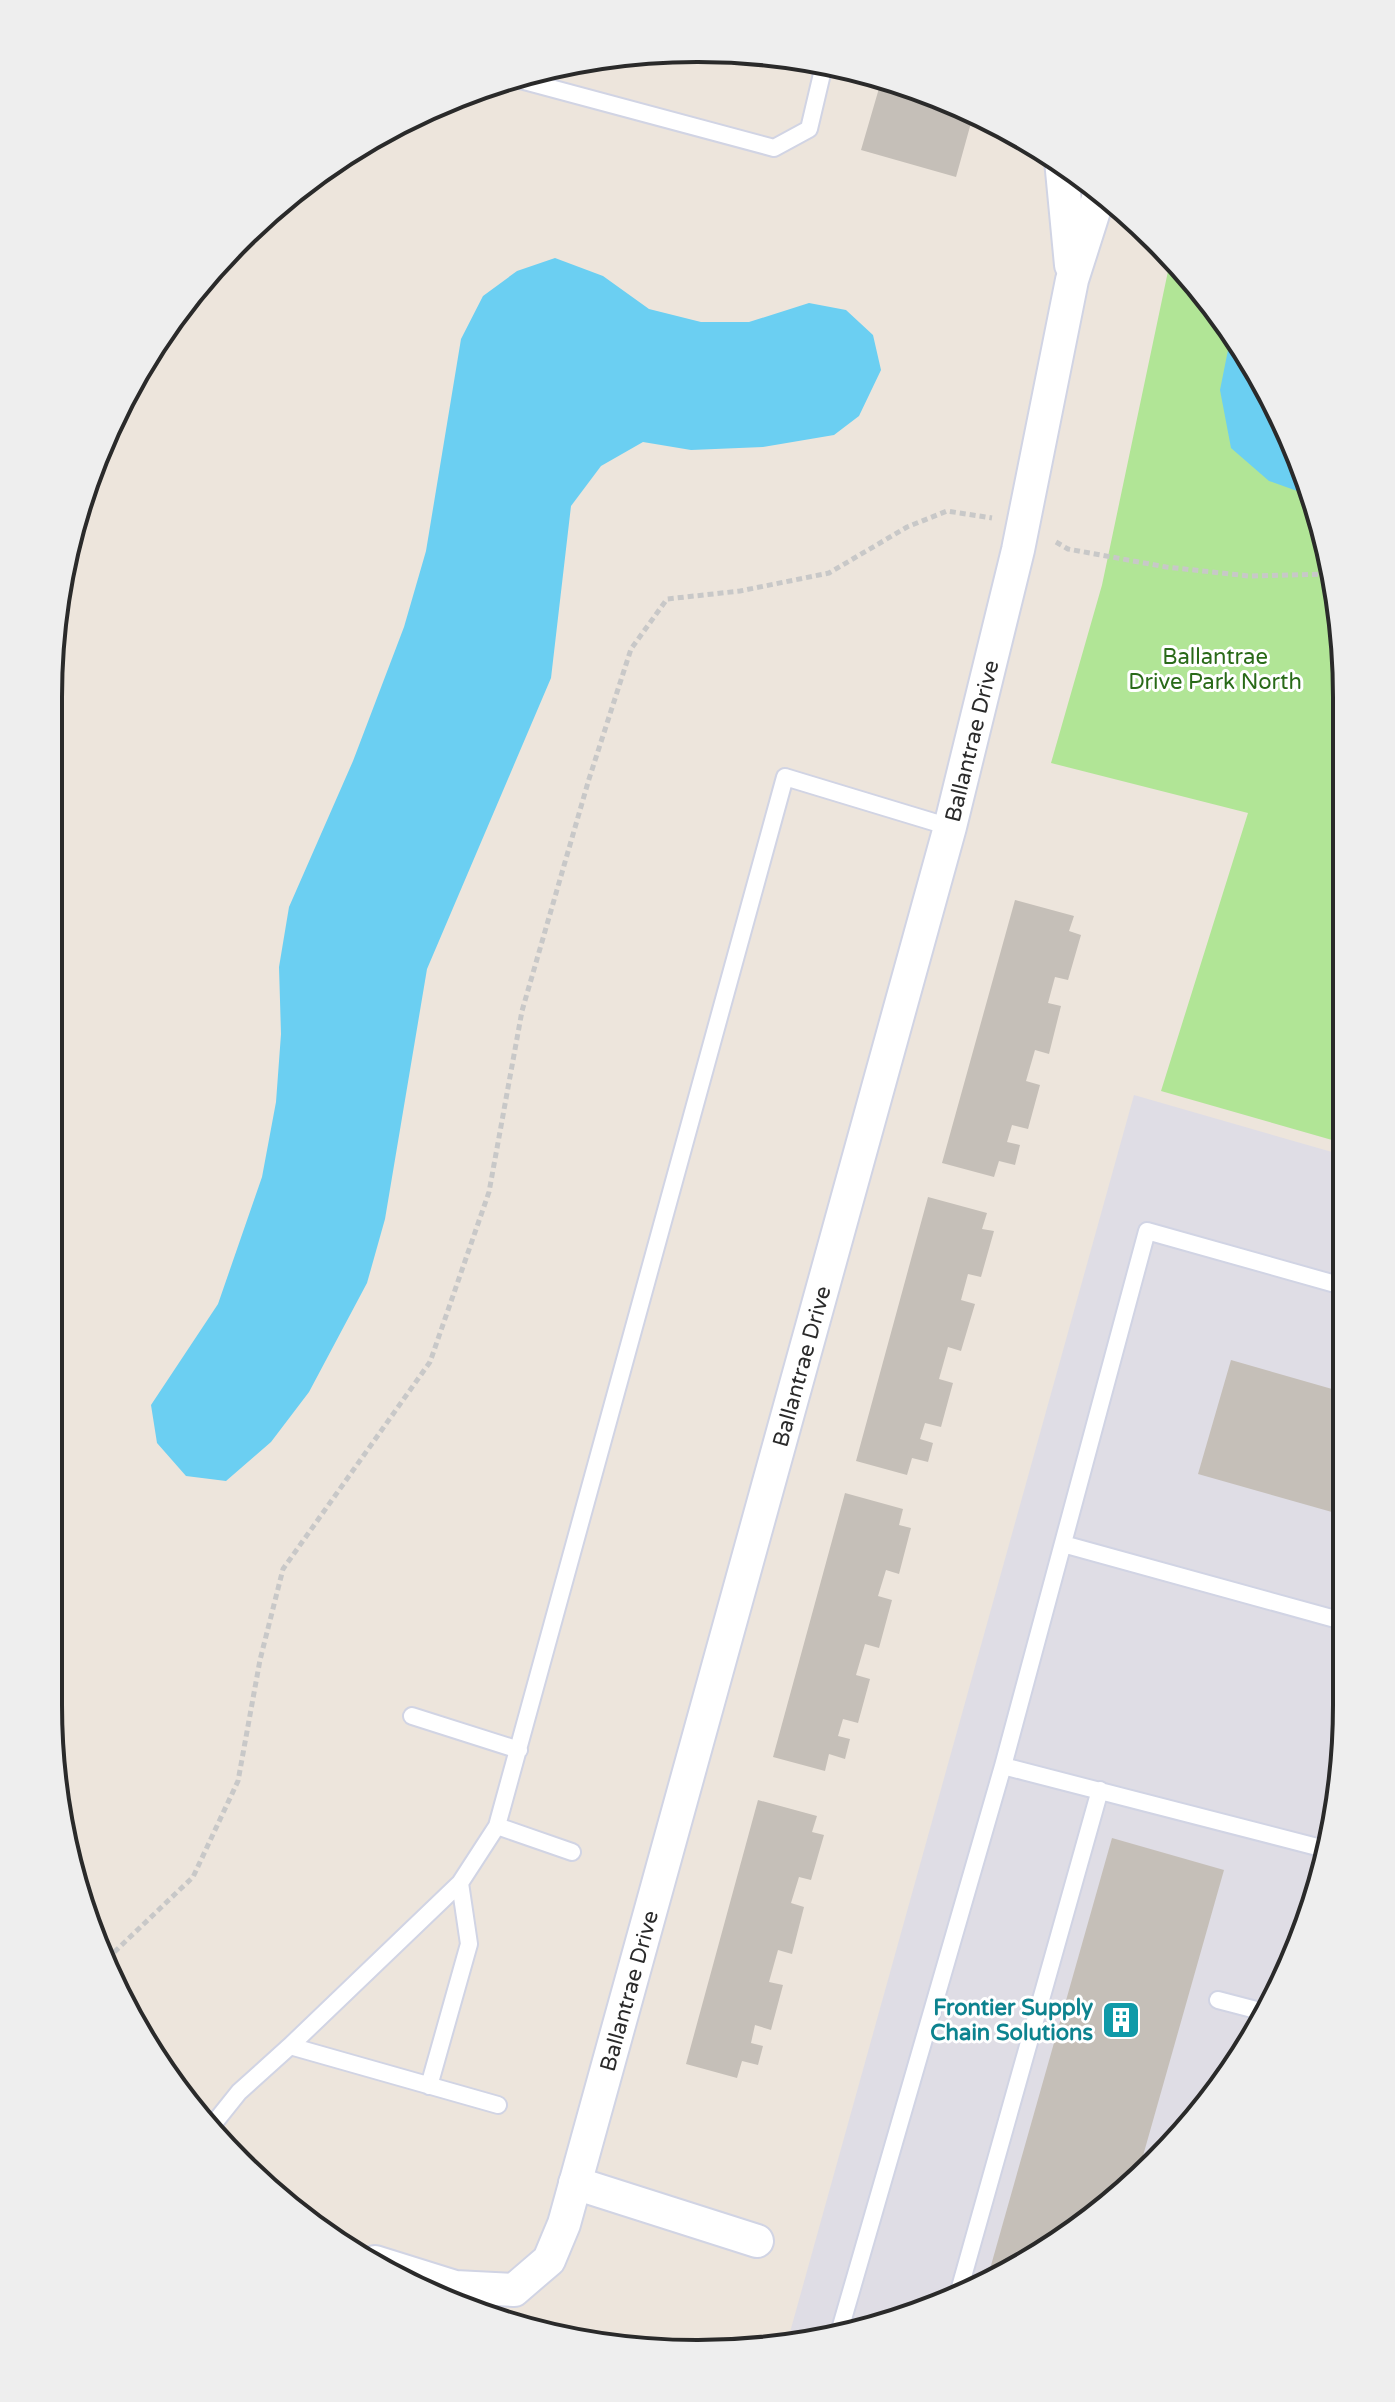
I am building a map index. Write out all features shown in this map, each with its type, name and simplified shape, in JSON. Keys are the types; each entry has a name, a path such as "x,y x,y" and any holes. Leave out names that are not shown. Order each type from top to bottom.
{"street":[{"name":"Ballantrae Drive","path":"1063,177 1072,280"},
{"name":"Ballantrae Drive","path":"421,2277 455,2287 514,2290 549,2260 575,2183 950,827 1023,523 1072,280 1096,203"},
{"path":"575,2183 757,2241"}],"lane":[{"path":"534,84 774,148 809,129 822,74"},
{"path":"217,2120 239,2092 460,1883 497,1826 785,777 950,827"},
{"path":"842,2323 1003,1766 1147,1231 1333,1283"},
{"path":"1063,1544 1333,1618"},
{"path":"412,1716 519,1750"},
{"path":"1003,1766 1316,1847"},
{"path":"961,2282 1100,1790"},
{"path":"497,1826 572,1852"},
{"path":"429,2086 469,1944 460,1883"},
{"path":"1218,2000 1255,2010"},
{"path":"290,2046 498,2105"}],"path":[{"path":"113,1954 193,1877 238,1781 260,1660 283,1569 430,1362 489,1192 522,1011 589,779 631,649 667,599 740,591 829,573 907,527 947,511 1023,523 1068,549 1166,567 1249,576 1321,574"}],"shaded area":[{"path":"1134,1095 1333,1152 1332,1746 1321,1828 1285,1948 1248,2022 1202,2091 1147,2154 1084,2209 1015,2255 941,2292 862,2318 790,2333"}],"green space":[{"name":"Ballantrae Drive Park North","path":"1168,271 1226,344 1267,416 1299,493 1321,574 1332,656 1333,698 1333,1140 1161,1091 1248,813 1051,763 1102,585"}],"water":[{"path":"555,258 603,276 649,309 701,322 749,322 809,303 846,310 873,335 881,370 859,416 834,435 763,447 691,450 643,442 601,466 571,506 551,678 427,969 385,1219 367,1283 309,1392 271,1442 226,1481 186,1476 157,1443 151,1405 218,1304 262,1177 276,1102 281,1034 279,967 289,907 353,761 404,627 426,551 461,339 483,296 517,271"},
{"path":"1228,348 1267,416 1298,491 1269,481 1231,448 1220,390"}],"building":[{"path":"879,89 941,110 971,124 956,177 861,150"},
{"path":"1015,900 1074,916 1069,931 1081,935 1068,980 1055,977 1048,1003 1061,1006 1049,1054 1035,1050 1026,1081 1040,1085 1028,1129 1012,1125 1007,1142 1020,1145 1015,1165 999,1161 994,1177 942,1163"},
{"path":"928,1197 987,1213 982,1229 994,1231 981,1277 968,1274 961,1300 975,1304 961,1351 948,1347 939,1379 953,1383 941,1427 925,1423 920,1439 933,1443 928,1462 912,1458 907,1475 856,1461"},
{"path":"1231,1360 1333,1389 1333,1512 1198,1474"},
{"path":"845,1493 903,1509 899,1525 911,1528 899,1574 886,1570 878,1596 892,1600 879,1648 865,1644 856,1675 870,1679 858,1723 843,1719 838,1736 850,1739 845,1759 829,1754 825,1771 773,1757"},
{"path":"758,1800 817,1816 812,1832 824,1835 811,1880 799,1877 791,1903 804,1907 792,1954 778,1950 769,1982 783,1985 771,2030 755,2025 751,2043 763,2046 758,2065 742,2061 737,2078 686,2064"},
{"name":"Frontier Supply Chain Solutions","path":"1112,1838 1224,1870 1142,2158 1051,2233 990,2268"}],"place":[{"name":"Frontier Supply Chain Solutions","path":"1121,2020"}]}
